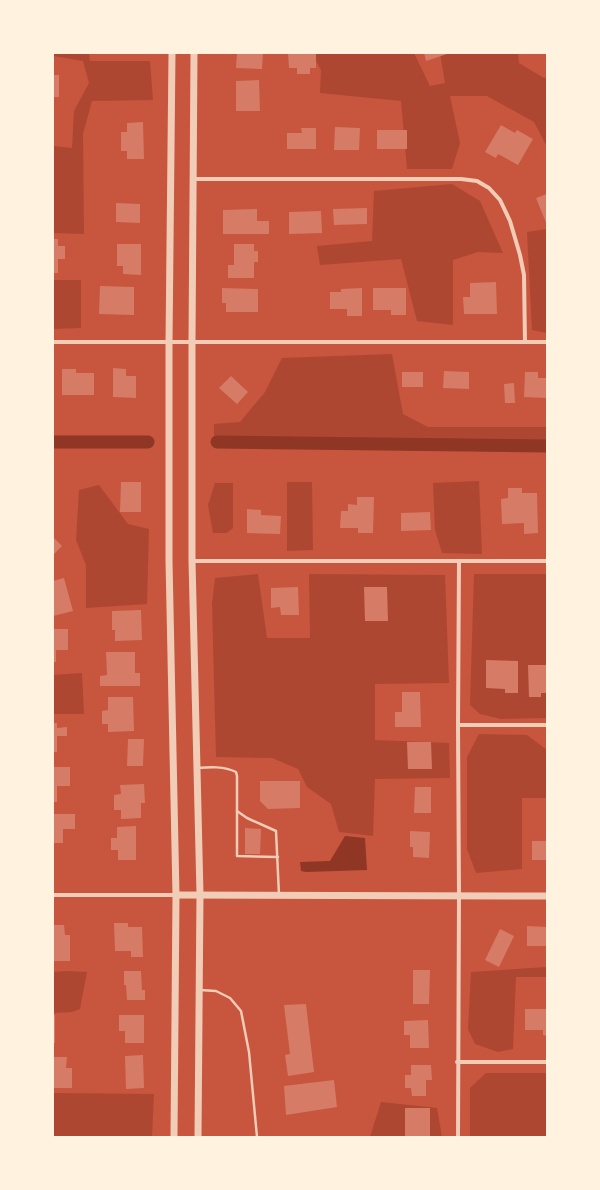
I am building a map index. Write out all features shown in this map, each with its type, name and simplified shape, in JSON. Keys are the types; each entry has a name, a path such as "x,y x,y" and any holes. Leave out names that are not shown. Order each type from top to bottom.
{"street":[{"path":"172,53 169,343 169,561 176,895 174,1137"},
{"path":"194,53 192,561 200,894 198,1137"},
{"path":"194,179 461,179 477,181 489,188 500,200 510,220 524,275 525,342"},
{"path":"53,342 547,342"},
{"path":"192,561 547,562"},
{"path":"458,1137 459,561"},
{"path":"458,725 547,725"},
{"path":"53,895 200,894 547,896"},
{"path":"457,1062 547,1062"}],"lane":[{"path":"197,768 208,767 230,769 236,772 237,856 278,857"},
{"path":"236,811 247,818 276,831 279,895"},
{"path":"199,990 216,991 230,998 241,1011 249,1052 257,1137"}],"shaded area":[{"path":"53,53 89,53 90,61 150,61 153,100 92,101 83,134 84,234 53,233 53,146 72,148 74,111 89,83 83,61 53,56"},
{"path":"312,53 414,53 430,86 445,83 440,53 518,53 519,63 544,78 547,77 547,147 534,122 487,96 450,96 460,143 452,169 407,169 401,101 320,93 321,70"},
{"path":"452,184 480,201 503,253 478,252 453,260 453,325 417,321 401,259 320,265 317,246 372,241 374,191"},
{"path":"547,229 547,333 532,330 527,232"},
{"path":"53,280 81,280 81,328 53,329"},
{"path":"392,354 403,414 428,427 547,427 547,441 214,437 214,424 240,422 265,392 282,358"},
{"path":"479,481 482,554 442,553 435,530 433,483"},
{"path":"287,482 312,482 313,550 287,551"},
{"path":"215,483 233,483 233,528 227,533 213,533 208,505"},
{"path":"99,485 128,524 149,529 147,604 86,608 86,565 76,540 79,490"},
{"path":"258,574 267,638 310,638 309,574 445,575 449,683 375,684 375,740 449,743 450,778 375,779 373,836 339,832 331,804 307,787 298,769 272,758 216,757 212,604 215,578"},
{"path":"474,574 547,574 547,718 501,719 480,714 470,705"},
{"path":"82,673 84,714 53,714 53,675"},
{"path":"479,734 527,735 547,750 547,798 522,798 522,869 476,873 467,849 467,757"},
{"path":"345,836 365,838 367,870 301,871 300,862 330,861"},
{"path":"547,967 547,977 516,977 513,1049 498,1052 475,1044 468,1029 471,972"},
{"path":"53,972 87,972 80,1009 72,1012 53,1013"},
{"path":"486,1073 547,1073 547,1137 470,1137 470,1088"},
{"path":"53,1093 154,1094 152,1137 53,1137"},
{"path":"381,1102 437,1108 442,1137 370,1137"}],"building":[{"path":"237,53 263,53 262,69 236,68"},
{"path":"288,53 316,53 316,68 310,68 310,74 297,74 297,68 289,68"},
{"path":"424,53 450,53 426,61"},
{"path":"53,75 59,75 59,97 53,97"},
{"path":"259,80 260,111 236,111 236,81"},
{"path":"143,122 144,159 127,159 127,151 121,151 121,132 127,132 127,123"},
{"path":"501,125 515,133 517,130 533,139 518,165 498,154 496,158 485,152"},
{"path":"335,127 360,128 359,150 334,150"},
{"path":"301,128 316,128 316,149 287,149 287,133 302,133"},
{"path":"377,130 407,130 407,149 377,149"},
{"path":"547,194 547,225 536,198"},
{"path":"116,203 140,204 140,223 116,222"},
{"path":"367,208 367,224 334,225 333,209"},
{"path":"257,209 257,221 269,221 269,234 223,234 223,210"},
{"path":"321,211 322,233 289,234 289,212"},
{"path":"53,239 58,239 58,246 65,246 65,259 58,259 58,273 53,273"},
{"path":"117,244 141,244 141,275 123,274 123,266 117,266"},
{"path":"234,244 254,244 254,251 258,251 258,262 254,262 254,278 228,278 228,265 234,265"},
{"path":"496,282 497,314 464,314 463,297 470,297 470,283"},
{"path":"100,286 134,287 134,315 99,314"},
{"path":"222,288 258,289 258,312 226,312 226,303 222,303"},
{"path":"362,288 362,316 347,316 347,309 330,309 330,292 341,292 341,289"},
{"path":"373,288 406,288 406,315 391,315 391,310 373,310"},
{"path":"113,368 126,369 126,376 136,376 136,398 113,397"},
{"path":"62,369 76,369 76,373 94,373 94,395 62,395"},
{"path":"444,371 469,372 469,389 443,388"},
{"path":"402,372 423,372 423,387 402,387"},
{"path":"525,372 538,372 538,378 547,378 547,398 524,397"},
{"path":"231,376 248,392 237,404 219,388"},
{"path":"514,383 515,403 505,403 504,384"},
{"path":"121,482 141,482 141,512 120,512"},
{"path":"508,488 522,488 522,493 537,493 538,533 524,534 524,523 502,524 501,499 508,498"},
{"path":"357,497 374,497 373,533 358,533 358,528 340,528 341,511 348,511 348,504 357,505"},
{"path":"247,509 261,510 261,515 281,516 280,534 247,533"},
{"path":"430,512 431,530 401,531 401,513"},
{"path":"53,537 62,546 53,555"},
{"path":"64,578 73,611 53,616 53,581"},
{"path":"298,587 299,615 281,615 280,607 271,608 271,588"},
{"path":"364,587 387,587 388,621 365,621"},
{"path":"141,610 142,640 115,641 115,630 112,630 112,611"},
{"path":"53,629 68,629 68,650 56,650 56,662 53,662"},
{"path":"106,652 135,652 135,673 140,673 140,686 100,686 100,676 107,675"},
{"path":"486,660 518,661 518,693 505,693 505,689 486,688"},
{"path":"528,665 547,665 547,693 541,693 541,697 529,697"},
{"path":"402,692 420,692 421,727 395,727 395,712 402,712"},
{"path":"108,697 133,697 134,731 108,732 108,724 102,724 102,711 108,710"},
{"path":"53,723 57,723 57,728 67,727 67,736 57,736 57,752 53,752"},
{"path":"128,739 144,739 143,766 127,766"},
{"path":"407,742 431,742 432,769 408,769"},
{"path":"53,767 70,767 70,786 57,786 57,802 53,802"},
{"path":"260,781 300,781 300,808 268,809 260,801"},
{"path":"144,784 145,803 141,803 141,818 121,819 121,810 114,810 114,795 121,794 120,785"},
{"path":"415,787 431,787 431,813 414,813"},
{"path":"53,814 75,814 75,829 63,829 63,843 53,843"},
{"path":"136,826 136,860 118,860 118,850 111,850 111,838 117,838 117,827"},
{"path":"245,828 261,829 260,854 245,854"},
{"path":"410,831 430,832 429,858 413,857 413,847 410,847"},
{"path":"532,841 547,841 547,860 532,860"},
{"path":"114,923 128,923 128,927 142,927 143,957 131,957 131,951 115,951"},
{"path":"53,925 64,925 65,935 70,935 70,961 53,961"},
{"path":"527,926 547,927 547,946 527,946"},
{"path":"500,929 514,936 499,967 485,960"},
{"path":"413,970 430,970 429,1004 413,1004"},
{"path":"124,971 141,971 142,990 145,990 145,1000 127,1000 126,985 124,985"},
{"path":"306,1004 314,1072 288,1076 285,1055 290,1054 284,1005"},
{"path":"525,1009 547,1009 547,1036 543,1035 543,1030 525,1030"},
{"path":"53,1015 55,1015 55,1043 53,1043"},
{"path":"119,1015 144,1015 144,1043 125,1043 125,1031 119,1031"},
{"path":"428,1020 429,1048 410,1048 410,1035 404,1035 404,1021"},
{"path":"143,1055 144,1088 126,1089 125,1056"},
{"path":"53,1057 67,1057 66,1068 72,1068 72,1088 53,1088"},
{"path":"411,1065 431,1065 432,1080 426,1080 426,1096 412,1096 411,1088 405,1088 405,1075 411,1075"},
{"path":"334,1080 337,1107 286,1115 284,1086"},
{"path":"405,1108 430,1108 430,1137 405,1137"}],"waterway":[{"path":"53,442 148,442"},
{"path":"217,442 547,446"}]}
